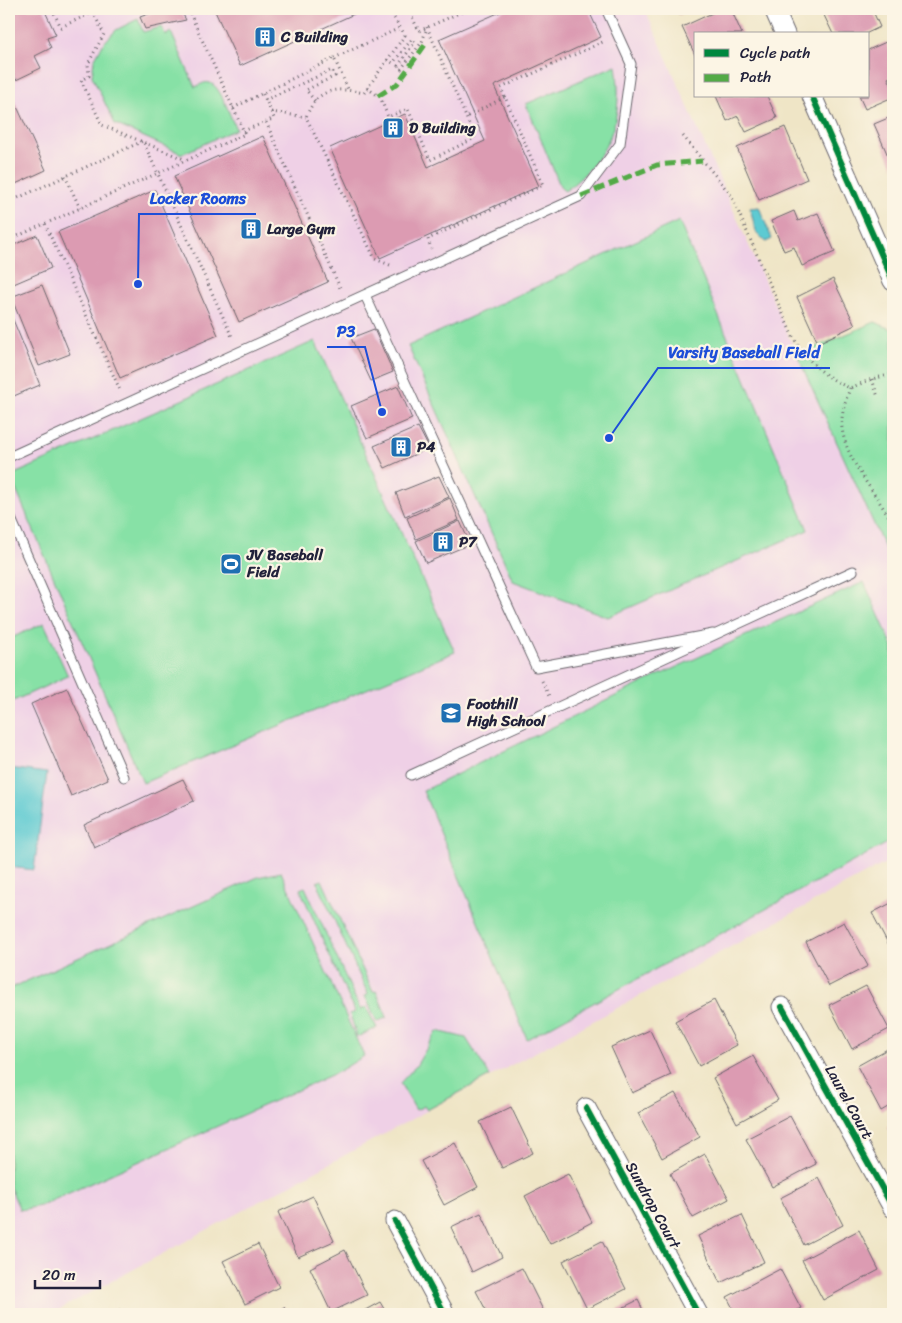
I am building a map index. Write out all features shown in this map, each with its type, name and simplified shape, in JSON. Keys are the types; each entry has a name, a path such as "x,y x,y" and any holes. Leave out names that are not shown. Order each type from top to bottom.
{"street":[{"path":"774,9 784,32"},
{"path":"813,98 893,281"},
{"name":"Laurel Court","path":"782,1007 893,1208"},
{"name":"Sundrop Court","path":"586,1108 698,1314"},
{"path":"395,1221 445,1314"}],"lane":[{"path":"9,457 581,196 620,144 631,64 606,9"},
{"path":"365,295 536,667 713,634"},
{"path":"9,514 124,777"},
{"path":"411,775 853,571"}],"path":[{"path":"52,9 61,27 100,9"},
{"path":"9,240 245,134 188,9"},
{"path":"306,117 315,101 322,94 339,88 364,93 405,35 391,13 399,9"},
{"path":"408,9 419,31 468,9"},
{"path":"94,12 104,34 88,64 88,76 81,80 102,125 186,160"},
{"path":"387,60 393,63 412,39 415,42 398,66 401,70 422,42 427,27"},
{"path":"367,88 380,96 388,117 408,109 430,160 475,138 427,27"},
{"path":"233,108 400,28"},
{"path":"424,252 431,248 428,239 543,185 501,88 606,40 602,32"},
{"path":"334,58 348,90"},
{"path":"265,100 332,70 335,76 306,90 315,101"},
{"path":"243,131 274,118 263,94"},
{"path":"466,116 505,97"},
{"path":"271,112 306,117"},
{"path":"306,117 375,259 383,264 396,264"},
{"path":"266,122 347,303"},
{"path":"683,136 730,195 792,335 802,352 830,380 850,388 872,378 893,374"},
{"path":"143,141 239,352"},
{"path":"9,202 143,141"},
{"path":"65,176 80,208"},
{"path":"45,224 126,403"},
{"path":"872,378 878,397"},
{"path":"850,388 842,419 846,444 866,482 886,509 893,524"},
{"path":"536,667 555,710"}],"shaded area":[{"name":"Foothill High School","path":"9,9 645,9 797,355 893,566 893,859 51,1314 9,1314"}],"green space":[{"path":"138,19 143,32 161,27 166,35 171,32 195,87 206,82 214,85 222,96 236,129 182,154 115,124 92,76 94,60 103,44 116,30"},
{"path":"616,65 618,103 610,136 603,151 593,165 565,191 561,188 526,104"},
{"path":"679,221 808,530 608,617 513,581 408,346"},
{"path":"875,322 893,330 893,566 797,355"},
{"name":"JV Baseball Field","path":"315,341 455,652 143,783 10,476"},
{"path":"864,582 893,647 893,840 527,1039 423,791 646,681"},
{"path":"44,623 68,676 9,703 9,639"},
{"path":"281,872 364,1056 338,1072 40,1206 20,1210 9,1185 9,989 258,877"},
{"path":"322,880 373,992 376,991 387,1017 377,1022 365,996 368,994 317,882"},
{"path":"305,887 360,1009 366,1007 377,1028 357,1037 350,1014 355,1012 300,889"},
{"path":"437,1031 466,1038 490,1076 427,1110 424,1106 416,1110 400,1083 416,1066"}],"water":[{"path":"759,207 772,239 766,242 756,232 750,208"},
{"path":"9,768 47,773 34,870 9,867"}],"building":[{"path":"9,9 44,9 56,35 47,38 51,48 35,56 41,68 16,80 11,68 9,69"},
{"path":"162,9 180,9 186,20 145,29 140,17"},
{"name":"C Building","path":"214,9 365,9 240,66"},
{"name":"D Building","path":"507,9 588,9 601,37 494,86 539,186 380,258 330,148 405,114 428,167 485,141 439,39"},
{"path":"676,9 690,9 679,15"},
{"path":"721,9 731,9 741,32 694,32 694,53 682,27"},
{"path":"821,9 872,9 880,27 869,32 832,32"},
{"path":"886,42 893,58 893,75 888,78 893,88 893,97 865,109 860,98 870,98 870,49"},
{"path":"9,89 46,170 9,187"},
{"path":"717,98 768,98 777,118 746,132 738,116 727,121"},
{"path":"893,116 893,167 874,124"},
{"path":"785,127 807,179 759,200 737,148"},
{"name":"Large Gym","path":"263,136 328,282 239,322 174,176"},
{"path":"155,190 218,335 120,378 58,232"},
{"path":"794,211 798,221 818,213 835,252 802,266 794,247 784,251 771,221"},
{"path":"37,235 51,268 9,286 9,247"},
{"path":"833,279 855,325 818,343 797,297"},
{"path":"42,285 70,354 39,366 11,297"},
{"path":"9,310 40,385 9,398"},
{"path":"374,329 393,372 371,381 351,338"},
{"path":"398,386 412,419 367,438 351,406"},
{"name":"P4","path":"418,427 429,448 385,468 374,446"},
{"path":"439,476 449,497 405,516 396,493"},
{"path":"450,498 459,520 416,539 407,518"},
{"name":"P7","path":"460,521 470,544 426,563 416,541"},
{"path":"67,688 108,779 71,796 31,704"},
{"path":"183,779 194,801 94,847 84,825"},
{"path":"893,902 893,950 892,951 872,913"},
{"path":"844,922 868,966 829,986 806,942"},
{"path":"866,986 889,1029 852,1049 829,1005"},
{"path":"714,1000 737,1045 699,1066 675,1021"},
{"path":"650,1030 671,1075 632,1093 611,1047"},
{"path":"893,1046 893,1104 881,1111 857,1066"},
{"path":"753,1056 778,1100 737,1123 713,1078"},
{"path":"675,1093 700,1137 662,1158 638,1113"},
{"path":"511,1107 533,1153 502,1168 480,1122"},
{"path":"790,1116 816,1164 772,1187 746,1139"},
{"path":"893,1123 893,1139 887,1127"},
{"path":"455,1143 478,1187 444,1205 421,1161"},
{"path":"705,1154 729,1199 693,1218 670,1174"},
{"path":"568,1174 592,1222 550,1244 525,1196"},
{"path":"819,1178 843,1225 804,1245 780,1198"},
{"path":"313,1196 334,1241 298,1257 278,1212"},
{"path":"481,1213 502,1257 472,1272 451,1227"},
{"path":"742,1215 764,1262 720,1283 698,1236"},
{"path":"859,1230 879,1270 823,1300 802,1260"},
{"path":"602,1241 626,1289 587,1309 563,1261"},
{"path":"258,1244 279,1287 245,1304 223,1261"},
{"path":"345,1250 367,1295 331,1312 310,1268"},
{"path":"522,1268 545,1314 488,1314 476,1291"},
{"path":"780,1269 801,1308 789,1314 736,1314 727,1297"},
{"path":"638,1300 645,1314 610,1314"},
{"path":"380,1302 387,1314 358,1314"},
{"path":"284,1307 288,1314 272,1314"},
{"path":"120,1309 123,1314 110,1314"}],"marked path":[{"path":"378,96 397,84 425,45 422,42"},
{"path":"581,196 657,165 702,161"}],"cycle path":[{"path":"813,98 893,281"},
{"path":"782,1007 893,1208"},
{"path":"586,1108 698,1314"},
{"path":"395,1221 445,1314"}],"place":[{"name":"C Building","path":"265,37"},
{"name":"D Building","path":"393,128"},
{"name":"Large Gym","path":"251,229"},
{"name":"Locker Rooms","path":"138,284"},
{"name":"P3","path":"382,412"},
{"name":"Varsity Baseball Field","path":"609,438"},
{"name":"P4","path":"401,447"},
{"name":"P7","path":"443,542"},
{"name":"JV Baseball Field","path":"231,564"},
{"name":"Foothill High School","path":"451,713"}]}
